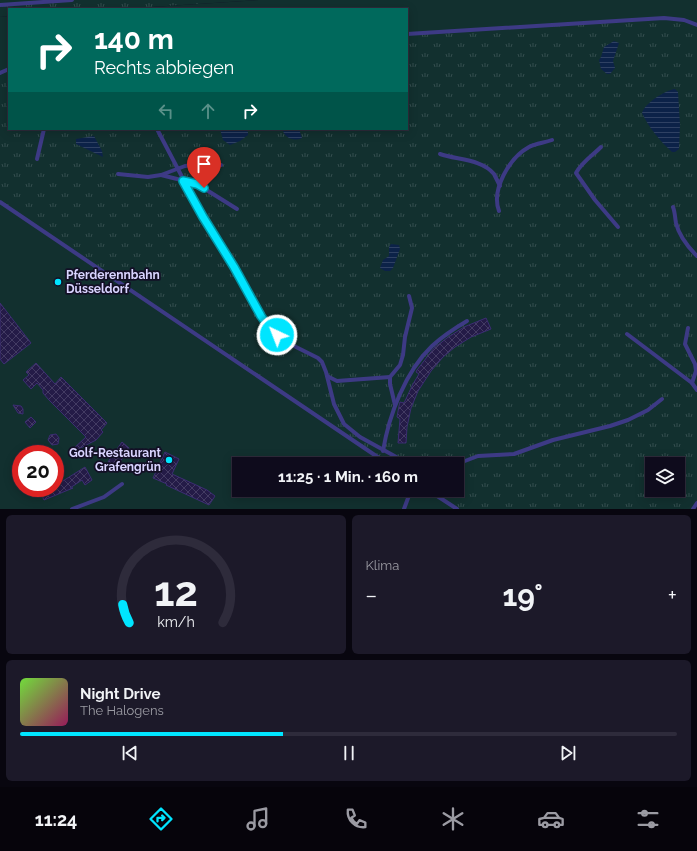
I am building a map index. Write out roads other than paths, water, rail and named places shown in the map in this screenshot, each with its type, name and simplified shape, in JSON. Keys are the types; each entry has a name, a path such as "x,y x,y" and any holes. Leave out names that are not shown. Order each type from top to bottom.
{"lane":[{"path":"0,5 72,0"},
{"path":"408,34 664,18 684,20 697,25"},
{"path":"37,159 44,130"},
{"path":"158,130 203,217 234,267 245,289 265,322 277,335 288,343 318,358 322,362 334,404 342,422 360,437 395,457"},
{"path":"499,211 496,204 496,199 504,173 519,155 528,148 552,140"},
{"path":"601,147 592,156 585,160 576,173 618,227"},
{"path":"440,154 474,162 486,168 494,174 500,186"},
{"path":"118,174 148,177 161,175 185,166 220,166"},
{"path":"161,175 197,184 237,208"},
{"path":"0,202 378,457"},
{"path":"673,207 676,224 682,237 697,256"},
{"path":"395,405 390,384 390,377 400,365 403,355 405,337 412,308 409,296"},
{"path":"383,451 386,432 395,405 415,368 431,347 451,331 467,321"},
{"path":"688,328 685,344 695,364 696,371 692,383"},
{"path":"627,334 692,383 697,390"},
{"path":"327,376 337,381 390,377"},
{"path":"464,461 478,456 514,454 553,440 615,424 648,410 662,399"},
{"path":"72,509 104,497 122,484"},
{"path":"404,509 408,497"},
{"path":"439,497 457,509"},
{"path":"693,509 697,503"}],"water":[{"path":"614,41 619,43 613,61 615,68 610,74 607,74 601,69 599,60 604,47"},
{"path":"675,89 678,92 680,125 679,149 672,152 655,134 642,113 644,109 656,98"},
{"path":"220,130 246,130 248,132 248,135 240,141 230,145 223,140"},
{"path":"282,130 299,130 302,138 296,140 287,137"},
{"path":"94,136 102,151 103,157 76,144 76,139"},
{"path":"391,244 399,245 400,249 393,268 390,271 385,271 380,268 383,260 389,256 389,247"}],"place":[{"name":"Pferderennbahn Düsseldorf","path":"58,282"},
{"name":"Golf-Restaurant Grafengrün","path":"169,460"}]}
